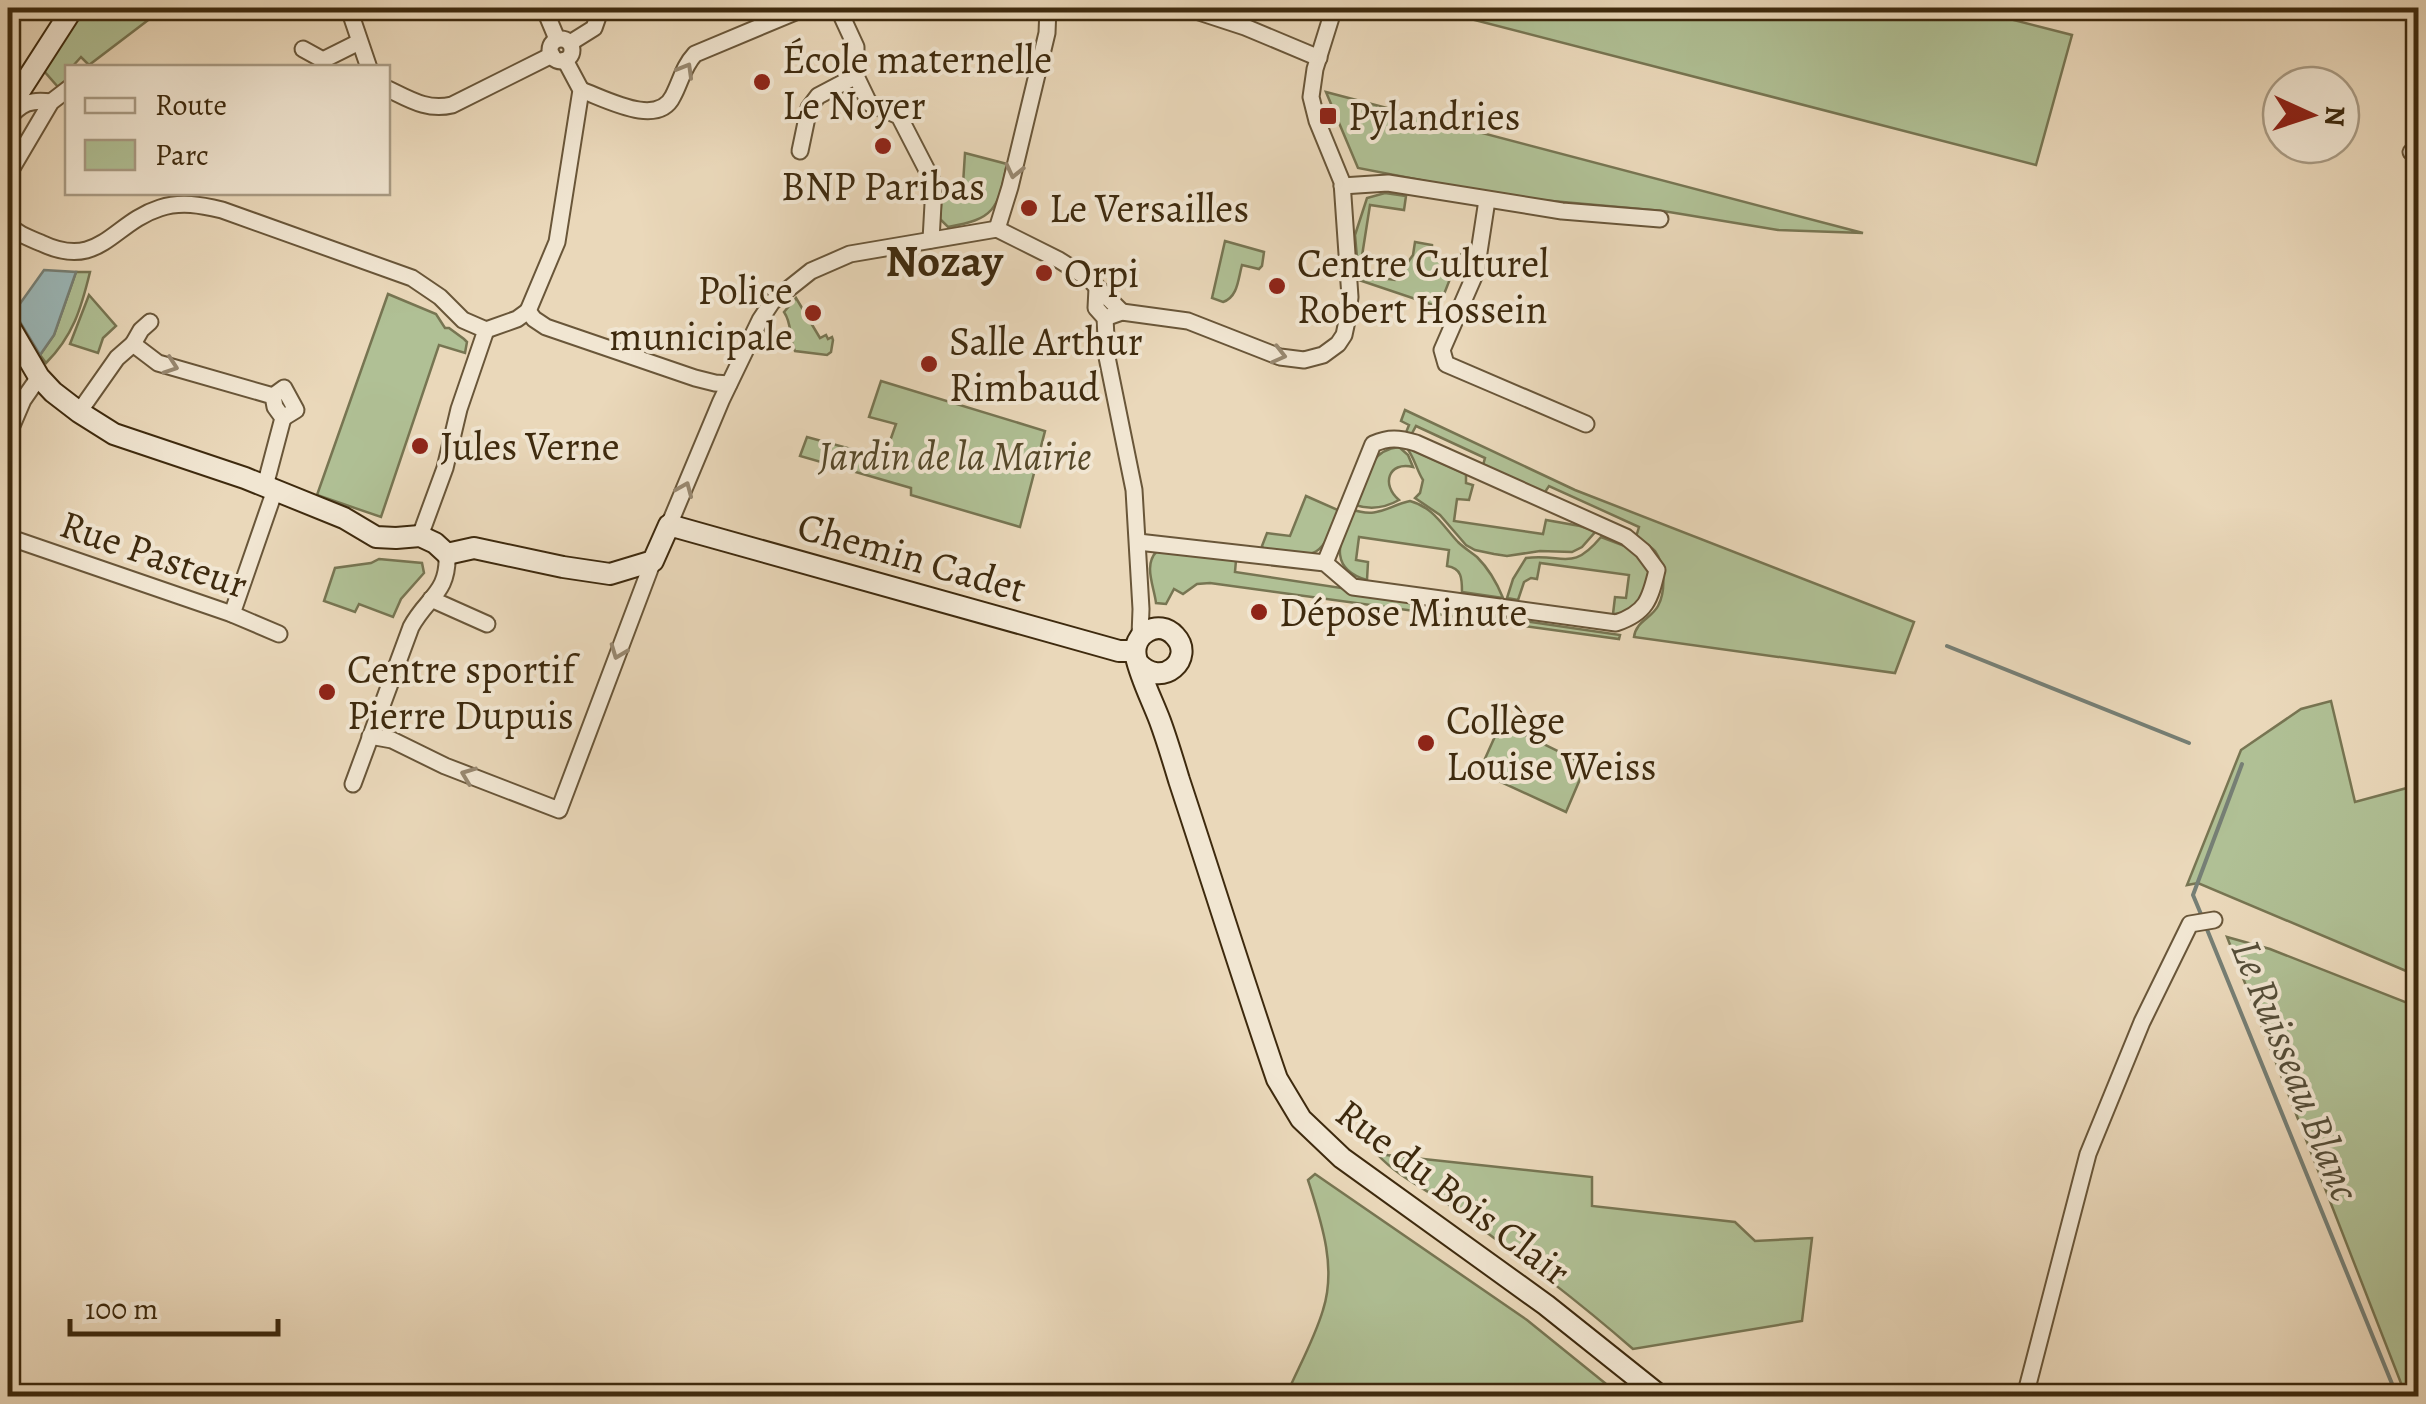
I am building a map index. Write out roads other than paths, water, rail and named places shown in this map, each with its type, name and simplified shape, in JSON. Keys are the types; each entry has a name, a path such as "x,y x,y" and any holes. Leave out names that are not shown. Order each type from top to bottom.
{"street":[{"path":"8,86 60,8"},
{"path":"8,109 73,8"},
{"path":"354,8 352,18 368,65"},
{"path":"10,230 58,252 78,252 105,242 156,200 193,204 222,210 395,271 424,284 463,320 486,330 517,319 528,312 558,242 581,90 544,8"},
{"path":"390,90 428,108 452,106 594,28 601,8"},
{"path":"581,90 644,112 655,111 672,98 680,76 695,54 805,8"},
{"path":"838,8 856,47 856,76 869,103 899,116 931,178 931,240"},
{"path":"997,229 1046,33 1048,8"},
{"path":"1187,8 1318,58"},
{"path":"1105,318 1122,312 1188,321 1280,357 1304,360 1323,355 1338,344 1348,322 1350,297 1342,186 1311,97 1334,8"},
{"path":"1296,48 1329,24"},
{"path":"304,49 323,60 359,42"},
{"path":"800,151 808,108 818,96 856,76"},
{"path":"8,175 51,102 65,91"},
{"path":"8,119 17,107 34,100 51,102"},
{"path":"1342,186 1388,183 1562,211 1660,219"},
{"path":"1488,200 1476,272 1442,357 1446,364 1586,424"},
{"path":"370,736 392,740 444,766 559,810 653,561 729,384 772,302 811,272 850,254 997,229 1089,279 1122,312"},
{"name":"Rue du Bois Clair","path":"1098,288 1096,308 1105,318 1107,357 1134,490 1143,644 1160,722 1277,1080 1301,1119 1342,1158 1546,1305 1660,1396"},
{"path":"528,312 546,327 695,378 729,384"},
{"path":"79,412 150,322"},
{"path":"8,324 39,377 79,412 114,434 270,488 344,518 376,537 420,536 447,554"},
{"path":"420,536 445,468 459,409 486,330"},
{"path":"133,344 158,363 273,396 283,418 270,488 232,614"},
{"path":"8,435 23,400 39,377"},
{"path":"1138,542 1325,563 1354,587 1616,623 1636,616 1652,594 1657,570 1626,537 1398,438 1372,444 1325,563"},
{"name":"Chemin Cadet","path":"670,525 1119,651 1143,644 1148,672 1163,674"},
{"name":"Rue Pasteur","path":"8,537 279,634"},
{"path":"447,554 474,548 610,574 653,561"},
{"path":"353,784 410,627 446,579 447,554"},
{"path":"432,599 487,624"},
{"name":"Rue du Bois Clair","path":"1143,644 1165,629 1177,637 1181,651 1177,664 1163,674 1158,696 1160,722"},
{"path":"2025,1396 2088,1154 2142,1022 2190,924 2214,920"}],"water":[{"path":"44,270 76,272 54,335 40,355 14,312"}],"waterway":[{"name":"Le Ruisseau Blanc","path":"1947,646 2189,743"},
{"name":"Le Ruisseau Blanc","path":"2203,919 2193,895 2242,764"},
{"name":"Le Ruisseau Blanc","path":"2206,927 2397,1396"}],"place":[{"name":"École maternelle Le Noyer","path":"762,82"},
{"name":"Pylandries","path":"1328,116"},
{"name":"BNP Paribas","path":"883,146"},
{"name":"Le Versailles","path":"1029,208"},
{"name":"Orpi","path":"1044,273"},
{"name":"Centre Culturel Robert Hossein","path":"1277,286"},
{"name":"Police municipale","path":"813,313"},
{"name":"Salle Arthur Rimbaud","path":"929,364"},
{"name":"Jules Verne","path":"420,446"},
{"name":"Dépose Minute","path":"1259,612"},
{"name":"Centre sportif Pierre Dupuis","path":"327,692"},
{"name":"Collège Louise Weiss","path":"1426,743"}],"district":[{"name":"Nozay","path":"944,261"}],"park label":[{"name":"Jardin de la Mairie","path":"955,456"}]}
